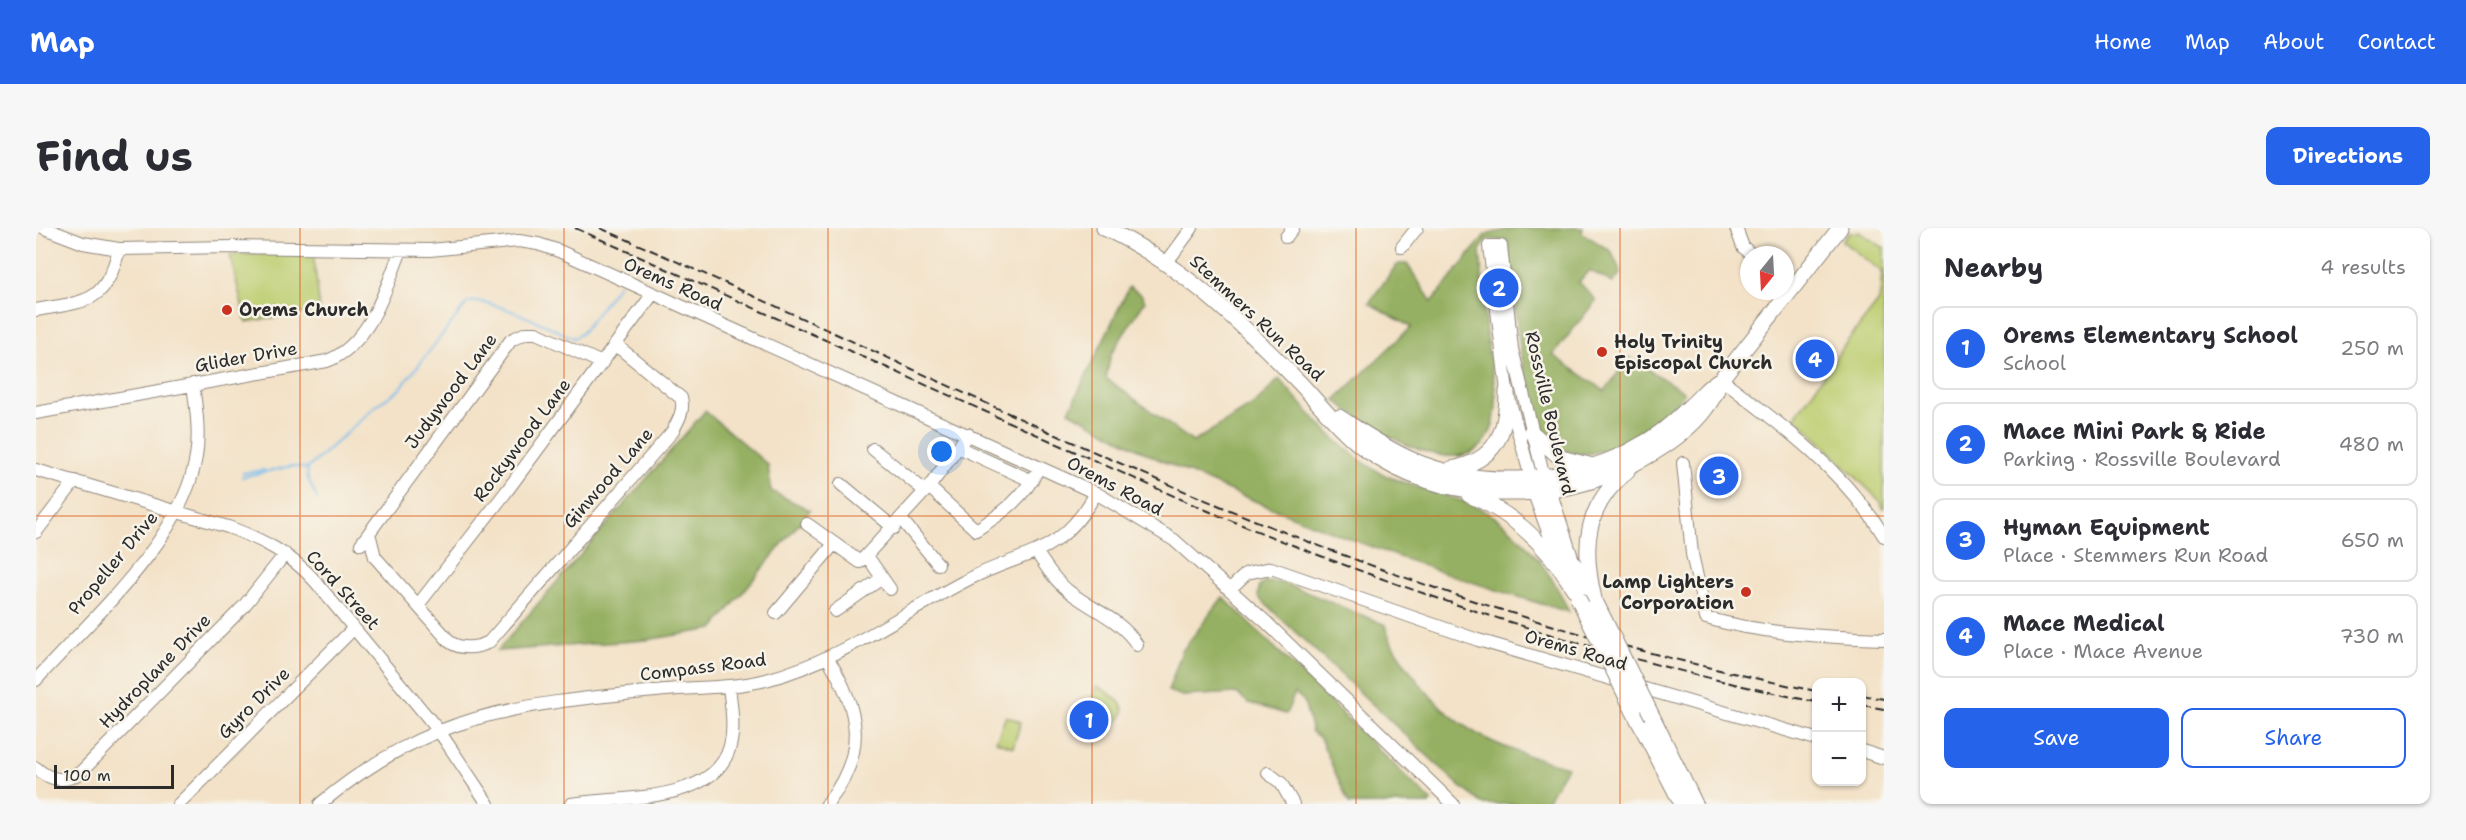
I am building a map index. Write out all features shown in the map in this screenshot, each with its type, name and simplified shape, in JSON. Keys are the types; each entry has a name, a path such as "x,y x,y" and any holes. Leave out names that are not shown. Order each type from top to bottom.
{"main road":[{"name":"Stemmers Run Road","path":"1104,228 1167,262 1229,315 1320,403 1393,451 1443,477 1482,491 1539,484"},
{"path":"1794,278 1840,228"},
{"path":"1539,484 1596,480 1638,462 1663,447 1690,425 1716,394 1721,380 1777,300"},
{"path":"1539,484 1595,466 1646,442 1692,405 1714,382 1721,380"},
{"path":"1443,477 1476,462 1492,448 1504,426 1507,391"},
{"path":"1531,432 1561,458 1595,466"},
{"path":"1595,601 1586,556 1592,521 1608,491 1638,462"},
{"path":"1443,477 1523,526 1550,554 1576,593"},
{"name":"Rossville Boulevard","path":"1539,484 1551,538 1633,710 1682,804"},
{"name":"Rossville Boulevard","path":"1539,484 1585,588 1595,601 1695,804"}],"street":[{"name":"Orems Road","path":"44,228 83,243 118,249 232,247 401,250 531,242 569,256 1096,493 1174,540 1230,589 1453,804"},
{"path":"1167,262 1192,228"},
{"path":"1402,247 1417,228"},
{"path":"1736,228 1743,246"},
{"name":"Rossville Boulevard","path":"1490,246 1501,246 1512,349 1531,432 1539,484 1507,391 1490,246"},
{"path":"36,310 84,302 97,294 105,286 113,271 118,249"},
{"name":"Glider Drive","path":"36,413 327,361 341,355 354,346 368,325 401,250"},
{"name":"Rockywood Lane","path":"418,605 652,295"},
{"name":"Judywood Lane","path":"361,544 511,340 526,333 536,333 602,363"},
{"name":"Ginwood Lane","path":"418,605 455,646 476,647 493,640 672,432 680,418 683,403 681,398 616,345"},
{"path":"1721,380 1832,470 1870,513 1884,536"},
{"name":"Propeller Drive","path":"36,680 139,566 177,513 190,481 196,456 198,428 193,384"},
{"path":"807,524 860,562 927,489 960,448 968,434"},
{"path":"960,448 1032,481"},
{"path":"873,449 927,489 976,530 1000,516 1020,498 1039,467"},
{"path":"1683,463 1692,554 1706,618 1741,627 1840,638 1884,639"},
{"name":"Cord Street","path":"36,470 243,532 285,554 308,573 439,731 488,804"},
{"path":"36,532 75,482"},
{"path":"841,484 897,524 938,564"},
{"name":"Compass Road","path":"320,804 386,756 472,718 531,704 729,686 773,678 827,657 969,579 1037,554 1070,529 1096,493"},
{"path":"369,533 375,557 418,605"},
{"path":"776,613 834,544"},
{"name":"Hydroplane Drive","path":"36,768 56,779 73,777 82,771 243,606 285,554"},
{"path":"1037,554 1054,577 1070,592 1126,630 1137,645"},
{"path":"867,556 890,589"},
{"name":"Orems Road","path":"1230,589 1247,573 1271,568 1478,640 1812,738"},
{"path":"836,611 882,578"},
{"name":"Gyro Drive","path":"178,804 354,628"},
{"path":"827,657 843,683 850,700 855,736 848,773 827,804"},
{"path":"571,804 682,791 703,782 720,766 730,747 732,734 729,686"},
{"path":"1866,753 1884,758"},
{"path":"1268,773 1281,783 1293,804"}],"green space":[{"path":"1514,228 1583,228 1582,233 1611,251 1621,273 1613,283 1589,270 1579,282 1596,300 1553,355 1605,391 1629,357 1685,393 1671,408 1630,438 1602,451 1572,453 1555,444 1547,436 1538,420 1531,398 1520,343 1508,241 1488,239 1480,250 1488,351 1496,406 1486,441 1469,453 1447,456 1423,451 1373,427 1335,400 1411,327 1369,303 1395,267 1399,264 1407,264 1432,302 1485,235"},
{"path":"1859,232 1884,248 1884,510 1879,500 1795,417 1846,343 1879,301 1882,272 1842,241 1849,233"},
{"path":"313,252 320,311 246,322 230,255"},
{"path":"1129,287 1141,294 1145,301 1111,354 1106,378 1193,442 1256,403 1279,379 1340,444 1367,465 1403,482 1465,502 1482,510 1514,532 1528,546 1551,578 1569,612 1465,580 1362,544 1262,504 1162,461 1069,411"},
{"path":"705,411 768,465 771,491 810,510 713,629 646,640 497,651"},
{"path":"1265,582 1284,583 1386,625 1396,651 1423,688 1458,721 1476,733 1517,752 1567,767 1545,804 1483,804 1461,787 1258,597 1259,587"},
{"path":"1223,597 1431,801 1429,804 1349,804 1320,738 1312,732 1304,701 1295,693 1286,714 1249,703 1236,693 1183,696 1168,691 1182,651"},
{"path":"1097,686 1117,700 1123,711 1122,717 1116,722 1105,726 1089,719 1087,713"},
{"path":"1006,716 1021,722 1013,747 996,741"}],"waterway":[{"path":"317,499 307,476 308,468 377,405 400,389 467,303 475,302 503,308 574,338 581,334 619,284"},
{"path":"242,477 292,466 308,469"},
{"path":"243,473 264,470"}],"railway":[{"path":"575,228 1194,505 1270,536 1423,593 1578,643 1657,665 1812,701"},
{"path":"600,228 1116,461 1353,559 1483,604 1615,643 1682,661 1812,690"},
{"path":"1866,696 1884,699"},
{"path":"1866,706 1884,709"}],"place":[{"name":"Mace Mini Park & Ride","path":"1499,288"},
{"name":"Orems Church","path":"227,310"},
{"name":"Holy Trinity Episcopal Church","path":"1602,352"},
{"name":"Mace Medical","path":"1815,359"},
{"name":"Hyman Equipment","path":"1719,476"},
{"name":"Lamp Lighters Corporation","path":"1746,592"},
{"name":"Orems Elementary School","path":"1089,720"}]}
